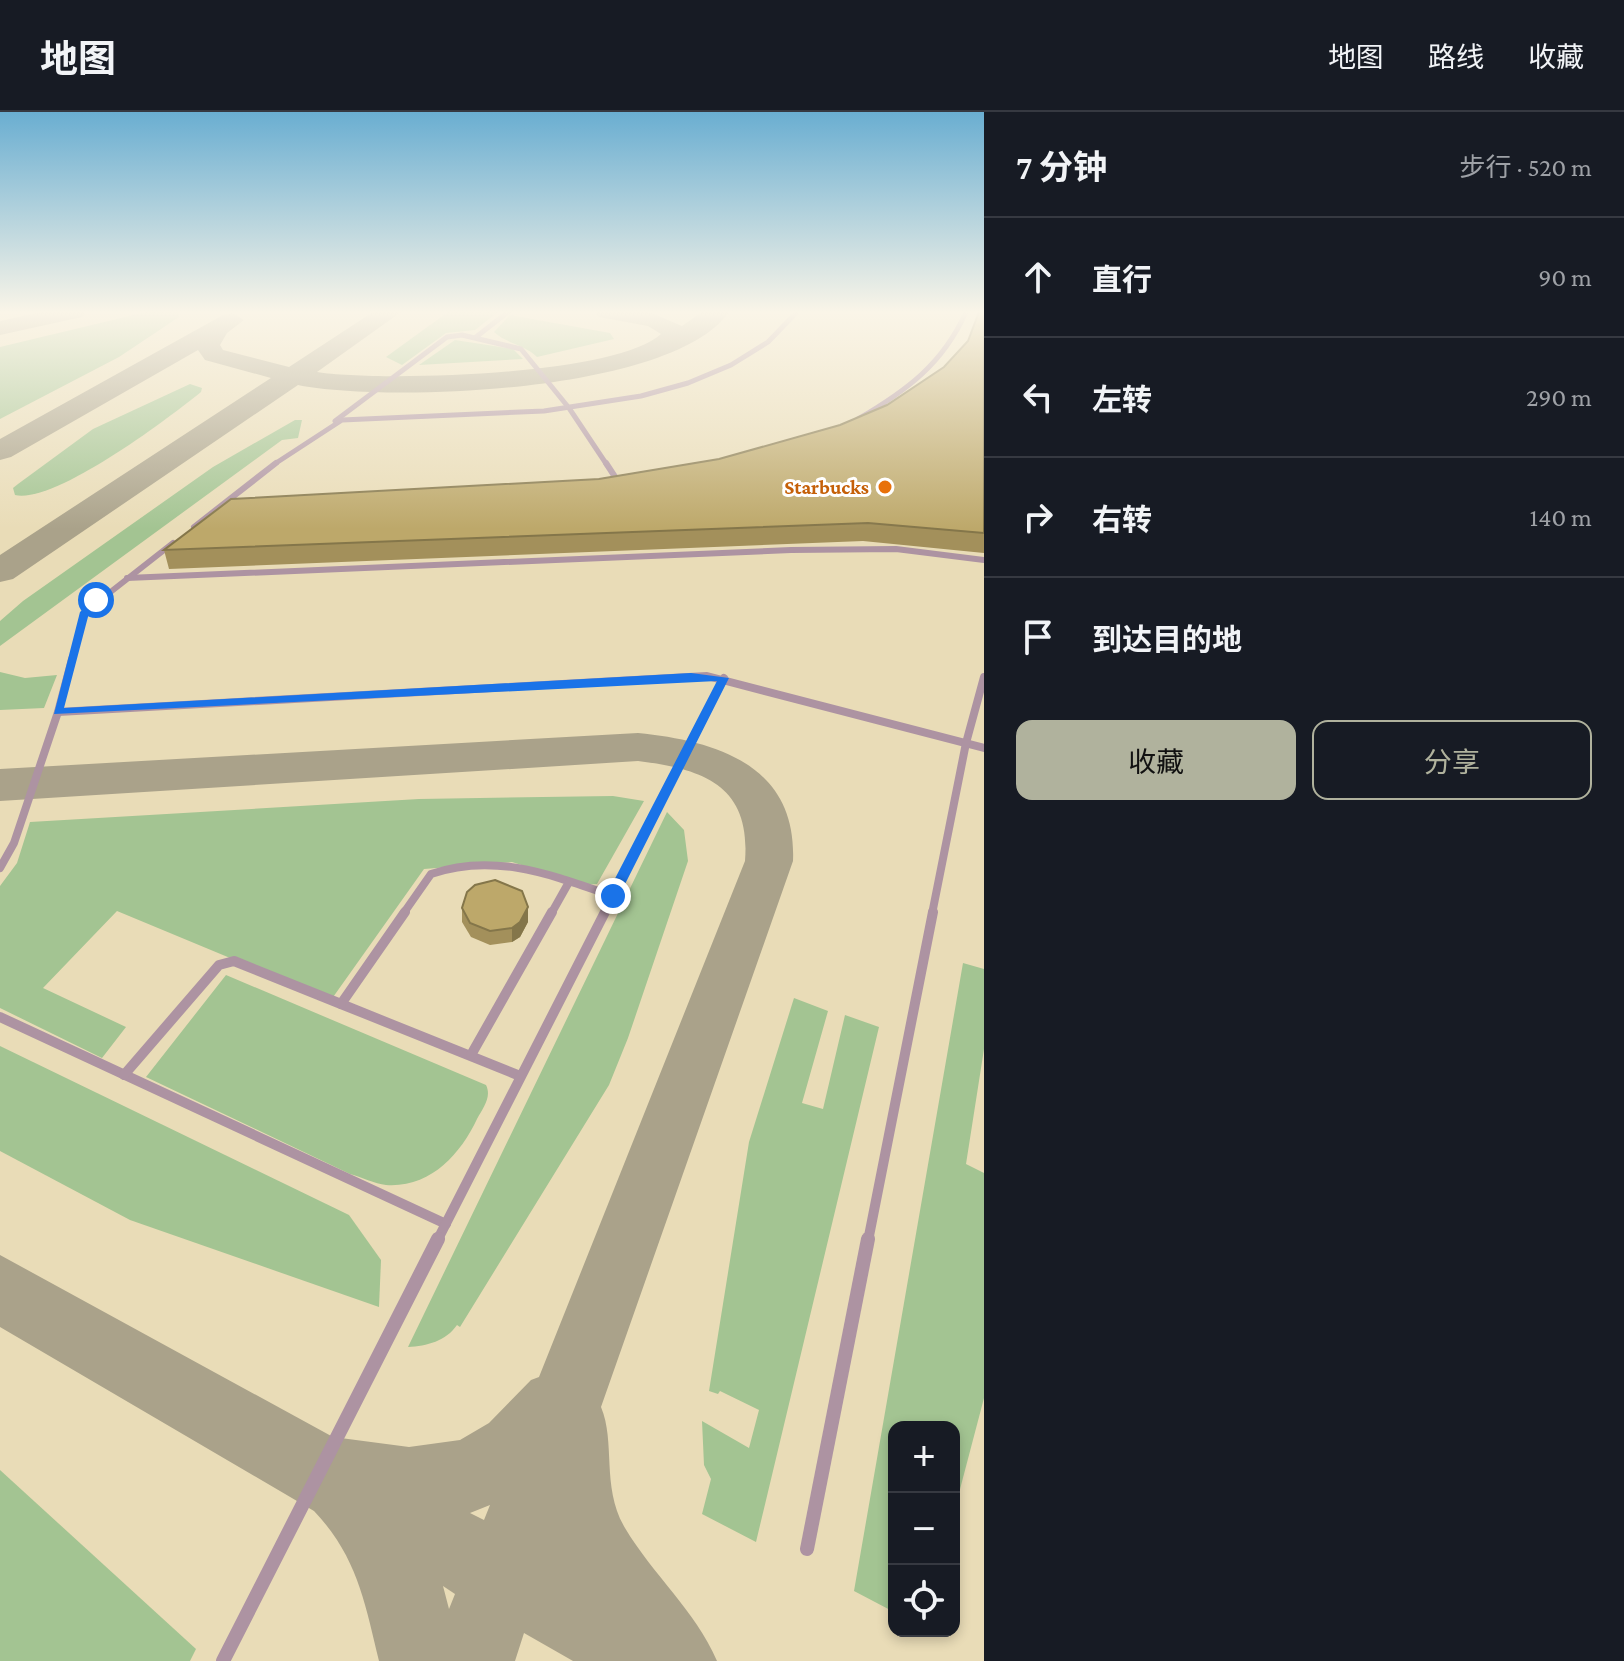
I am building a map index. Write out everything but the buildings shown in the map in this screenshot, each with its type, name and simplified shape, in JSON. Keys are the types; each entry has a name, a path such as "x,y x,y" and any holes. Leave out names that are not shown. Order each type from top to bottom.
{"lane":[{"path":"0,868 14,843 58,712 85,612 384,384"},
{"path":"550,384 619,483"},
{"path":"329,425 343,420 569,408 633,397 674,384"},
{"path":"854,421 912,384"},
{"path":"604,485 630,481"},
{"path":"222,507 236,506"},
{"path":"127,578 791,550 896,549 984,560"},
{"path":"807,1549 966,743 984,677"},
{"path":"58,712 659,678 724,678 984,748"},
{"path":"223,1661 724,678"},
{"path":"341,1004 431,874 445,867 515,865 613,896"},
{"path":"471,1055 569,882"},
{"path":"124,1075 219,965 234,961 520,1076"},
{"path":"0,1017 446,1224"}],"shaded area":[{"path":"0,384 984,384 984,1661 0,1661"}],"green space":[{"path":"0,384 67,384 0,419"},
{"path":"189,384 202,388 201,392 111,457 56,486 33,494 15,495 13,488 93,429"},
{"path":"295,420 302,420 298,438 282,440 0,646 0,621 23,601 213,467"},
{"path":"0,672 25,678 57,675 44,708 0,710"},
{"path":"613,796 644,801 597,884 584,885 512,862 424,869 331,1000 117,911 43,988 126,1027 102,1058 0,1008 0,886 17,863 30,822 419,799"},
{"path":"667,812 684,830 688,861 609,1085 460,1327 457,1325 436,1342 408,1347"},
{"path":"963,963 984,969 984,1049 966,1164 984,1173 984,1398 960,1489 960,1421 888,1421 888,1609 854,1591"},
{"path":"226,975 486,1085 486,1102 462,1145 430,1175 402,1185 386,1185 350,1174 146,1077"},
{"path":"794,998 828,1011 802,1103 823,1109 845,1015 879,1027 756,1542 702,1514 711,1479 704,1465 702,1421 749,1448 759,1410 720,1391 718,1394 709,1391 749,1142"},
{"path":"0,1046 349,1215 381,1260 379,1307 130,1220 0,1151"},
{"path":"0,1470 196,1649 190,1661 0,1661"}],"taxiway":[{"path":"0,451 118,384"},
{"path":"0,571 280,384"},
{"path":"348,384 454,384"},
{"path":"0,785 638,747 688,755 712,764 752,791 764,810 771,833 769,861 503,1576"},
{"path":"0,1289 342,1484"},
{"path":"342,1484 333,1475 409,1485 460,1478 515,1450 532,1437 557,1406"},
{"path":"569,1419 569,1476 591,1549 674,1661"},
{"path":"342,1484 503,1576"},
{"path":"342,1484 366,1509 400,1579 422,1661"},
{"path":"472,1661 503,1576"},
{"path":"503,1576 657,1661"}],"place":[{"name":"Starbucks","path":"885,487"}],"route":[{"path":"96,600 85,612 58,712 707,676 724,678 613,896"}]}
